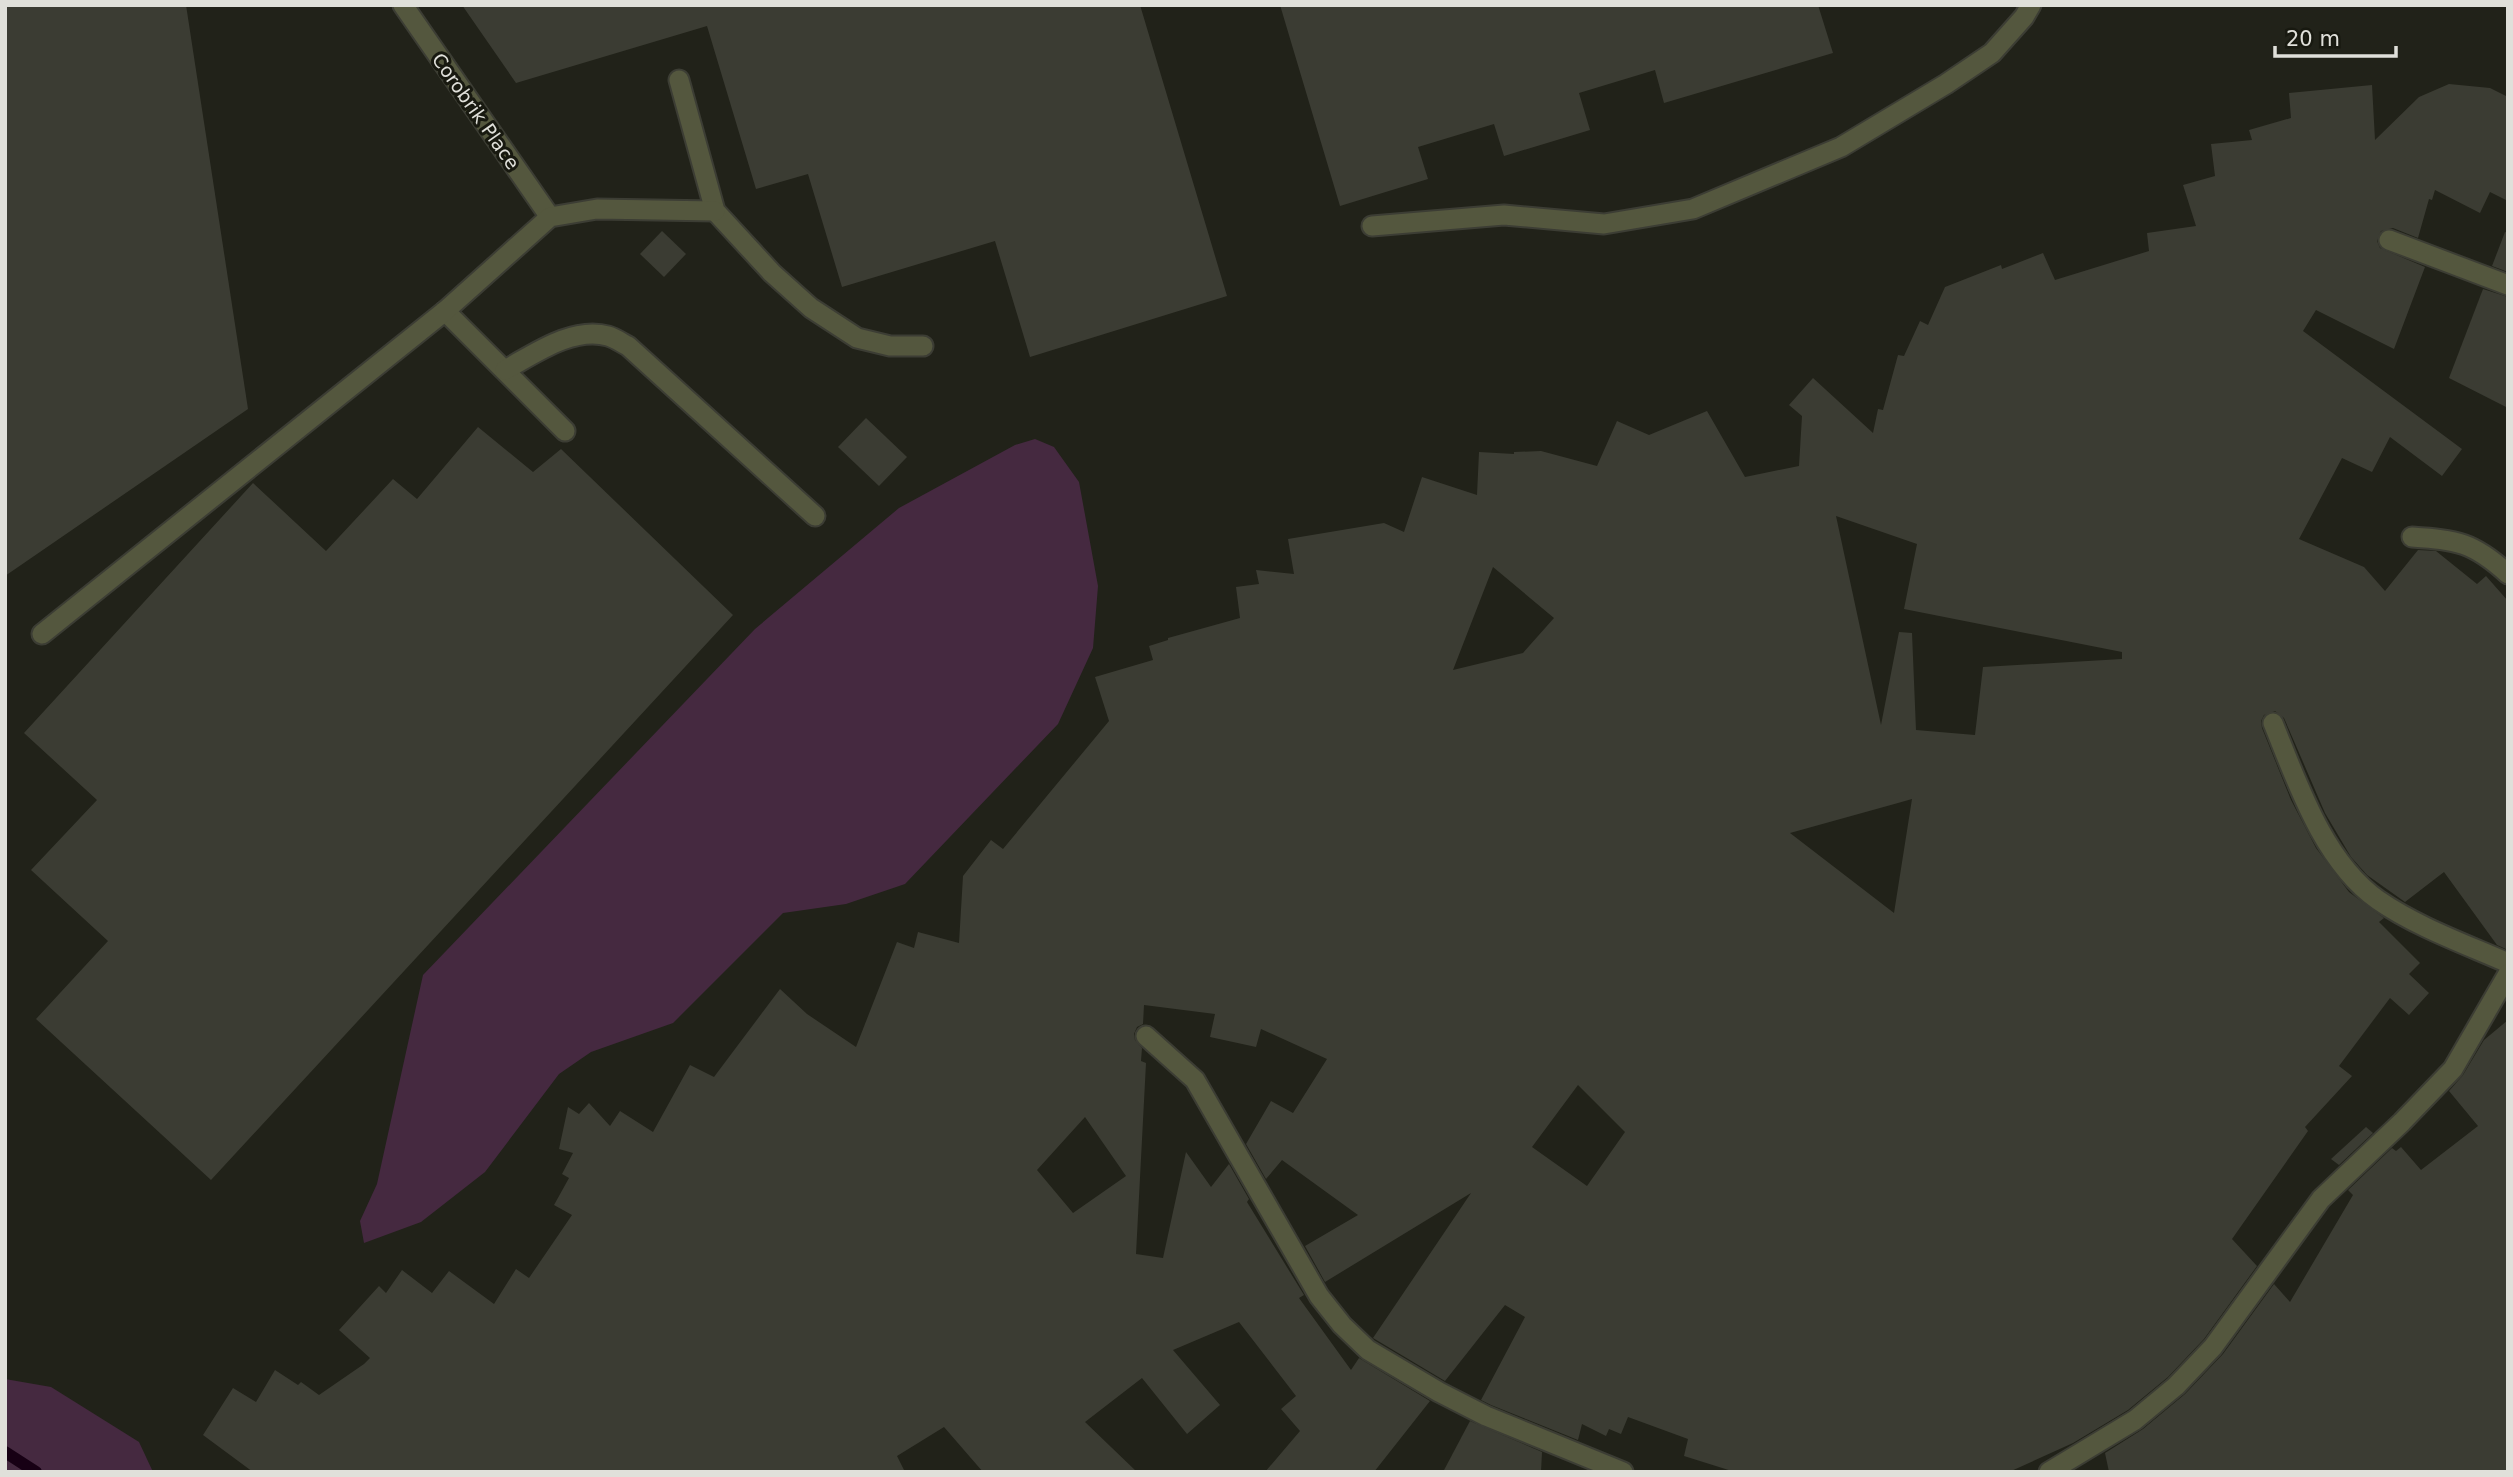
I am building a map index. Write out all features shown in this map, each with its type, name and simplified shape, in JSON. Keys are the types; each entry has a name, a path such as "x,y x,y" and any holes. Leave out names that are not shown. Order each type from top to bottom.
{"street":[{"name":"Corobrik Place","path":"403,5 550,217"},
{"path":"1372,226 1503,215 1604,224 1693,209 1841,146 1946,84 1992,53 2024,17 2031,5"},
{"path":"679,80 715,211 772,273 811,308 857,338 890,346 923,346"},
{"path":"42,634 445,311 550,217 597,209 715,211"},
{"path":"2389,240 2508,285"},
{"path":"445,311 565,432"},
{"path":"505,370 566,339 589,334 608,336 628,346 645,360 815,516"},
{"path":"2412,537 2466,543 2508,574"},
{"path":"2273,723 2304,799 2333,854 2367,891 2431,929 2508,963"},
{"path":"2049,1472 2135,1420 2176,1386 2204,1357 2321,1199 2453,1069 2508,974"},
{"path":"1146,1036 1195,1080 1319,1296 1342,1325 1368,1350 1474,1410 1623,1472"}],"shaded area":[{"path":"1035,439 1054,447 1079,482 1098,586 1093,648 1058,724 905,884 846,904 783,913 673,1023 591,1052 559,1074 485,1172 421,1222 364,1243 360,1221 377,1184 423,975 755,629 899,508 1015,445"},
{"path":"5,1379 51,1387 139,1442 153,1472 5,1472"}],"building":[{"path":"5,5 186,5 248,409 5,576"},
{"path":"462,5 1140,5 1227,296 1030,357 995,241 842,287 808,174 756,189 707,26 516,83"},
{"path":"1280,5 1818,5 1833,53 1664,103 1655,70 1579,93 1590,130 1504,156 1494,124 1418,147 1428,179 1340,206"},
{"path":"2449,84 2490,88 2508,97 2508,201 2490,192 2480,213 2435,190 2432,200 2429,199 2418,238 2393,228 2381,231 2377,241 2380,248 2425,267 2394,349 2316,310 2303,331 2462,449 2442,476 2390,437 2372,472 2342,458 2299,539 2364,567 2385,591 2418,550 2436,551 2477,584 2486,576 2508,601 2508,950 2497,945 2444,872 2405,902 2367,875 2351,857 2325,813 2284,718 2275,711 2264,715 2262,728 2291,800 2316,848 2349,892 2384,918 2379,922 2420,963 2409,974 2429,993 2409,1015 2390,998 2339,1066 2352,1076 2305,1127 2308,1131 2232,1239 2257,1266 2204,1339 2168,1377 2128,1410 2073,1443 2009,1472 1735,1472 1684,1456 1688,1439 1628,1417 1621,1434 1609,1429 1606,1436 1582,1424 1578,1440 1491,1405 1481,1400 1525,1317 1505,1305 1445,1381 1373,1338 1471,1193 1325,1282 1305,1246 1358,1215 1282,1160 1266,1179 1246,1144 1271,1101 1293,1113 1327,1059 1261,1029 1256,1047 1210,1037 1215,1014 1144,1005 1143,1024 1137,1027 1134,1034 1135,1040 1142,1048 1141,1061 1146,1063 1136,1254 1163,1258 1186,1152 1211,1187 1229,1164 1249,1199 1247,1202 1304,1295 1299,1298 1351,1370 1359,1358 1430,1401 1374,1472 1265,1472 1300,1431 1281,1409 1296,1396 1239,1322 1173,1350 1220,1405 1187,1434 1142,1378 1085,1422 1137,1472 983,1472 944,1427 897,1456 905,1472 253,1472 203,1435 233,1388 256,1402 275,1370 298,1385 301,1382 319,1395 364,1364 370,1358 339,1330 379,1286 386,1293 402,1270 432,1293 449,1271 494,1304 516,1269 529,1278 572,1215 554,1205 569,1178 562,1174 573,1153 559,1149 568,1107 579,1114 589,1103 610,1126 620,1111 653,1132 690,1065 714,1077 780,989 807,1014 856,1047 897,942 914,948 918,932 959,943 963,876 991,840 1003,849 1109,721 1095,677 1153,660 1149,646 1168,638 1240,618 1236,587 1259,584 1256,570 1294,574 1288,539 1384,523 1404,532 1422,477 1477,495 1479,452 1514,454 1541,451 1597,466 1617,421 1649,435 1707,411 1745,477 1799,466 1802,416 1789,405 1813,378 1873,433 1878,409 1883,410 1898,355 1904,356 1920,321 1928,325 1945,287 2001,265 2002,269 2043,253 2055,280 2149,251 2147,233 2196,226 2183,185 2215,176 2211,144 2252,140 2249,130 2291,118 2289,93 2372,85 2375,140 2419,97","holes":["1836,516 1917,544 1904,609 2122,652 2122,659 1983,667 1975,735 1916,730 1912,633 1899,632 1881,725","1493,567 1554,618 1523,653 1453,670","1912,799 1894,913 1790,833","1578,1085 1625,1132 1587,1186 1532,1147","1085,1117 1126,1176 1073,1213 1037,1170"]},
{"path":"662,231 686,254 664,277 640,254"},
{"path":"2505,232 2508,233 2508,272 2492,266"},
{"path":"2483,289 2508,297 2508,408 2449,378"},
{"path":"866,418 907,457 879,486 838,447"},
{"path":"478,427 533,472 561,449 733,615 211,1180 36,1019 108,941 31,870 97,800 24,733 253,483 326,551 393,479 417,499"},
{"path":"2508,1020 2508,1472 2109,1472 2105,1453 2143,1429 2185,1394 2223,1354 2274,1284 2290,1302 2353,1195 2348,1190 2392,1148 2396,1151 2401,1147 2421,1170 2478,1126 2449,1091 2463,1075 2484,1040"},
{"path":"2366,1127 2373,1133 2339,1165 2331,1159"},
{"path":"1470,1421 1542,1452 1541,1472 1443,1472"}],"waterway":[{"path":"5,1452 36,1472"}]}
